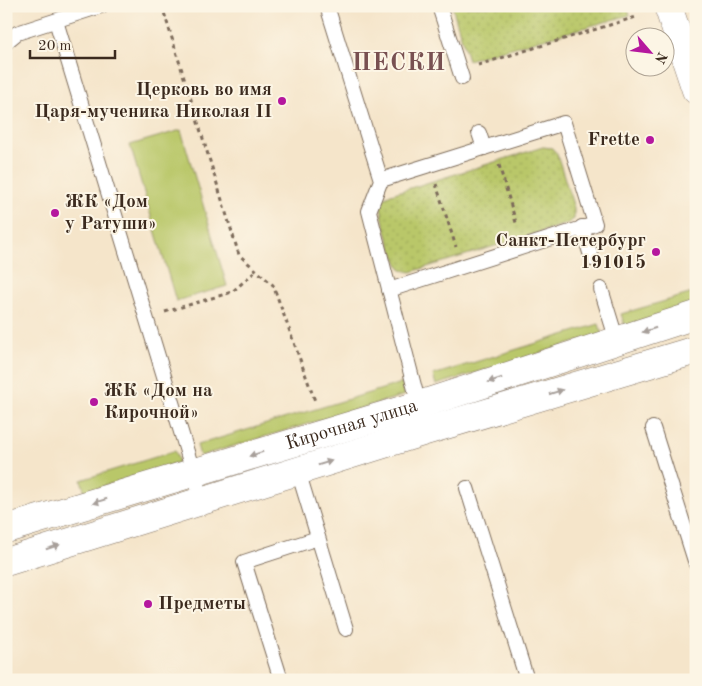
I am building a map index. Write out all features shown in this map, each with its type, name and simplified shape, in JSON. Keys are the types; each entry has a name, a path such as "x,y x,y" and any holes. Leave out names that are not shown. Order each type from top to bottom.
{"street":[{"path":"668,6 696,90"},
{"name":"Кирочная улица","path":"6,529 419,405 696,315"},
{"name":"Кирочная улица","path":"6,562 426,431 696,350"}],"lane":[{"path":"10,34 102,6"},
{"path":"327,6 381,180 368,211 426,431"},
{"path":"439,6 460,74"},
{"path":"56,21 202,501"},
{"path":"381,180 564,123 594,224 389,290"},
{"path":"479,133 488,146"},
{"path":"582,228 592,259"},
{"path":"601,289 617,341"},
{"path":"654,428 696,564"},
{"path":"298,471 346,629"},
{"path":"467,488 527,680"},
{"path":"281,680 244,562 318,538"}],"path":[{"path":"162,6 239,255 273,285 315,401"},
{"path":"460,74 636,17"},
{"path":"488,146 522,247"},
{"path":"430,165 462,266"},
{"path":"161,313 232,292 256,271"}],"green space":[{"path":"452,6 627,6 630,15 468,60"},
{"path":"181,130 227,286 176,301 130,145"},
{"path":"543,147 552,148 557,154 574,208 574,219 566,224 411,272 402,270 394,256 387,236 382,215 381,199 391,194"},
{"path":"696,292 696,305 625,326 621,314"},
{"path":"599,324 602,334 436,385 433,375"},
{"path":"402,383 405,395 200,456 197,445"},
{"path":"175,451 179,462 85,492 81,480"}],"place":[{"name":"Церковь во имя Царя-мученика Николая II","path":"282,101"},
{"name":"Frette","path":"650,140"},
{"name":"ЖК «Дом у Ратуши»","path":"55,213"},
{"name":"Санкт-Петербург 191015","path":"656,252"},
{"name":"ЖК «Дом на Кирочной»","path":"94,402"},
{"name":"Предметы","path":"148,604"}],"district":[{"name":"ПЕСКИ","path":"399,64"}]}
